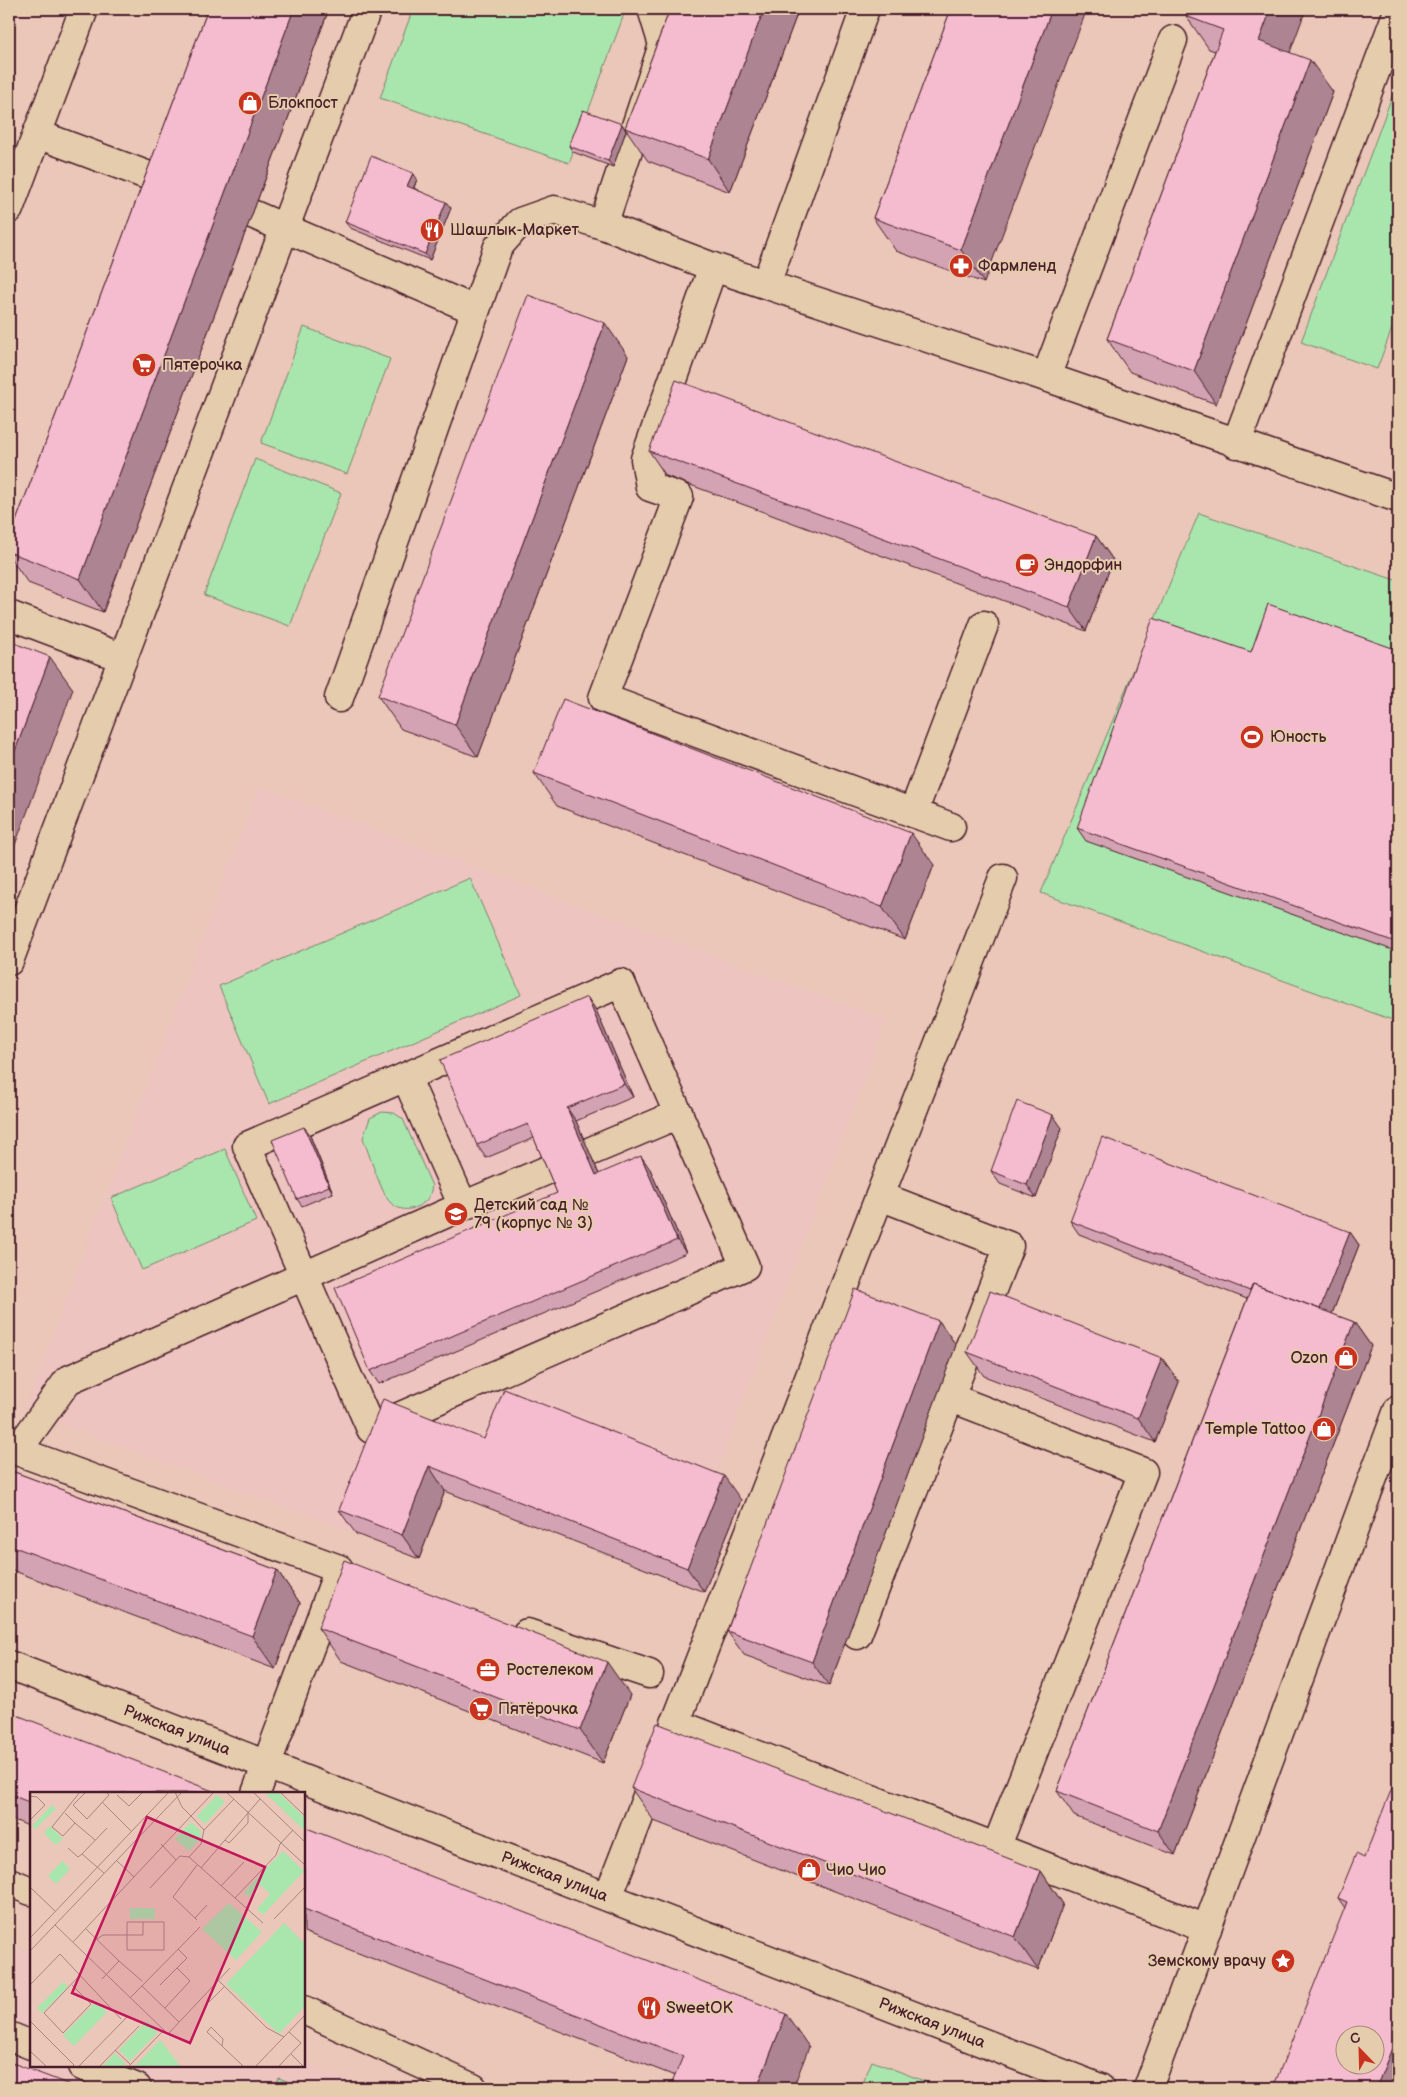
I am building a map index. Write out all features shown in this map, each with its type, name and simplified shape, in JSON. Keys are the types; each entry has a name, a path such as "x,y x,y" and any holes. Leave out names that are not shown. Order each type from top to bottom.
{"street":[{"path":"9,210 84,9"},
{"path":"9,961 367,9"},
{"path":"604,225 663,45 652,9"},
{"path":"766,284 865,9"},
{"path":"1236,444 1398,11"},
{"path":"1046,377 1173,40"},
{"path":"37,134 176,186"},
{"path":"339,698 498,247 520,222 554,210 604,225 714,267 1046,377 1236,444 1398,498"},
{"path":"252,214 475,310"},
{"path":"714,267 645,459 650,487 679,497 604,698 951,827"},
{"path":"9,615 123,658"},
{"path":"913,813 984,625"},
{"path":"608,1897 1003,878"},
{"path":"621,983 678,1114 745,1266 370,1429 247,1146 621,983"},
{"path":"406,1077 463,1206"},
{"path":"589,1152 678,1114"},
{"path":"367,1578 13,1449 68,1380 550,1169"},
{"path":"856,1635 1009,1246 880,1196"},
{"path":"950,1397 1143,1472 996,1848"},
{"path":"1148,2088 1398,1410"},
{"path":"256,1792 339,1569"},
{"path":"508,1626 649,1674"},
{"name":"Рижская улица","path":"9,1665 608,1897 1087,2086"},
{"path":"675,1723 1207,1929"},
{"path":"9,1882 30,1891"},
{"path":"305,2010 473,2088"},
{"path":"9,2036 30,2045"},
{"path":"84,2067 137,2088"}],"shaded area":[{"name":"Детский сад № 79 (корпус № 3)","path":"259,786 887,1020 711,1488 501,1463 400,1423 356,1534 42,1417 25,1408"},
{"path":"9,1944 30,1953 30,2067 305,2067 305,2062 368,2088 9,2088"}],"green space":[{"path":"413,9 626,9 569,163 380,98"},
{"path":"1398,80 1398,312 1377,369 1301,342"},
{"path":"304,327 390,359 347,474 261,443"},
{"path":"255,459 341,493 290,626 204,595"},
{"name":"Юность","path":"1199,513 1398,581 1398,1022 1041,893"},
{"path":"470,878 521,995 269,1104 219,986"},
{"path":"382,1112 394,1113 403,1119 432,1186 427,1200 411,1209 398,1208 387,1198 363,1138 370,1118"},
{"path":"225,1149 256,1221 142,1270 111,1198"},
{"path":"872,2061 942,2088 861,2088"},
{"path":"279,2078 304,2088 275,2088"}],"building":[{"path":"208,9 294,9 80,579 9,552 9,540"},
{"path":"670,9 764,9 708,159 625,128"},
{"path":"951,9 1052,9 961,250 873,218"},
{"path":"1189,9 1271,9 1259,41 1310,60 1194,371 1107,339 1223,30 1186,16"},
{"path":"583,110 622,124 608,161 569,146"},
{"path":"371,156 413,173 407,186 446,202 425,254 345,222"},
{"path":"528,295 605,323 455,725 378,696"},
{"path":"676,380 1096,536 1069,607 649,451"},
{"name":"Юность","path":"1268,604 1398,650 1398,943 1077,828 1153,618 1251,652"},
{"path":"9,641 50,657 9,767"},
{"path":"563,699 911,833 882,907 534,773"},
{"path":"587,997 624,1084 567,1108 596,1175 641,1156 677,1240 370,1371 335,1288 557,1193 528,1124 477,1145 440,1060"},
{"path":"1017,1101 1053,1115 1027,1185 991,1171"},
{"path":"304,1127 329,1186 297,1199 272,1140"},
{"path":"1102,1137 1350,1232 1320,1309 1253,1284 1250,1291 1070,1221"},
{"path":"1253,1284 1354,1322 1158,1831 1057,1791"},
{"path":"855,1289 939,1321 812,1662 727,1631"},
{"path":"990,1291 1162,1358 1138,1418 967,1352"},
{"path":"504,1389 724,1476 687,1568 429,1466 402,1535 339,1510 383,1399 484,1439"},
{"path":"9,1470 277,1570 252,1636 9,1545"},
{"path":"344,1560 607,1662 580,1730 318,1628"},
{"path":"9,1712 215,1792 30,1792 30,1803 9,1794"},
{"path":"657,1723 1041,1871 1015,1937 631,1788"},
{"path":"1398,1773 1398,2033 1384,2068 1384,2024 1334,2024 1334,2074 1382,2074 1376,2088 1273,2088 1347,1902 1338,1898 1356,1854 1364,1858"},
{"path":"305,1827 786,2014 757,2088 670,2088 683,2056 305,1909"},
{"path":"10,2062 78,2088 9,2088"}],"place":[{"name":"Блокпост","path":"250,103"},
{"name":"Шашлык-Маркет","path":"432,230"},
{"name":"Фармленд","path":"961,266"},
{"name":"Пятерочка","path":"144,365"},
{"name":"Эндорфин","path":"1027,565"},
{"name":"Юность","path":"1252,737"},
{"name":"Детский сад № 79 (корпус № 3)","path":"456,1214"},
{"name":"Ozon","path":"1346,1358"},
{"name":"Temple Tattoo","path":"1324,1429"},
{"name":"Ростелеком","path":"488,1670"},
{"name":"Пятёрочка","path":"481,1709"},
{"name":"Чио Чио","path":"809,1870"},
{"name":"Земскому врачу","path":"1283,1961"},
{"name":"SweetOK","path":"649,2008"}]}
